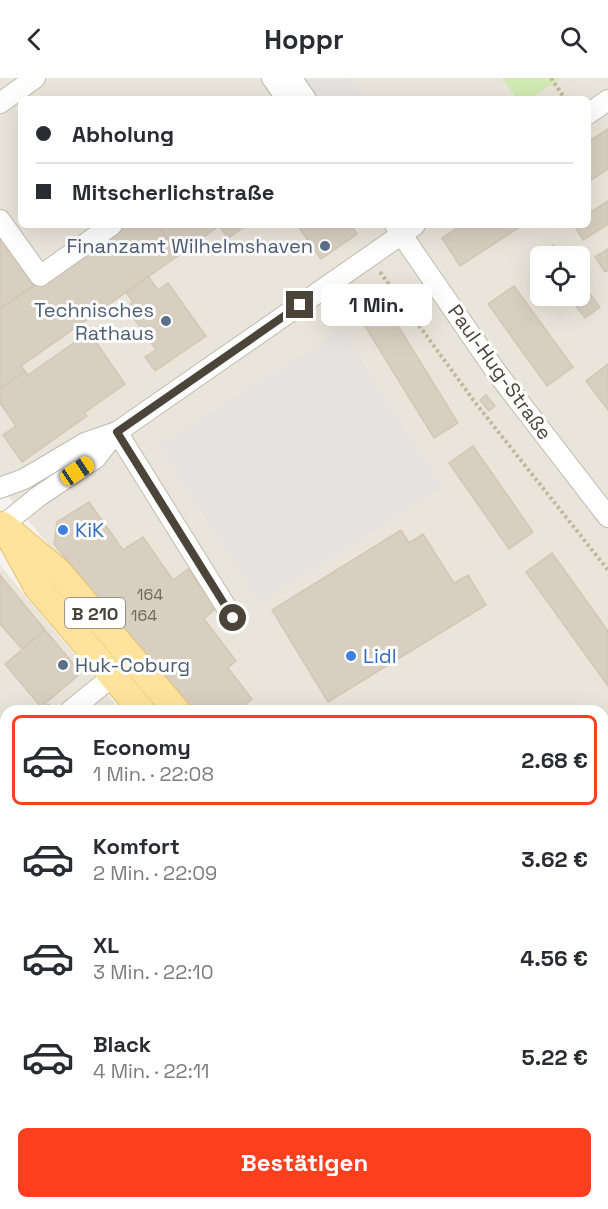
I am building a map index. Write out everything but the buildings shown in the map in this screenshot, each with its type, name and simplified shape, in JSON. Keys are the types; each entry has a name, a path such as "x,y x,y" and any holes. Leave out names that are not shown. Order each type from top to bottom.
{"main road":[{"name":"B 210","path":"2,523 37,587 137,705"},
{"name":"B 210","path":"2,523 58,571 172,705"}],"street":[{"path":"0,103 35,78"},
{"path":"272,78 285,96"},
{"path":"291,78 304,96"},
{"path":"591,112 608,100"},
{"path":"0,220 40,276 108,228"},
{"path":"0,488 24,479 85,443 117,432 369,257 404,228"},
{"name":"Paul-Hug-Straße","path":"404,228 497,373 608,517"},
{"path":"2,523 96,458 117,432"},
{"path":"117,432 233,618"},
{"path":"65,704 113,676"}],"path":[{"path":"550,78 563,96"},
{"path":"369,257 484,414 608,570"}],"shaded area":[{"path":"0,78 608,78 608,705 184,705 0,487"},
{"path":"303,78 350,78 363,96 316,96"},
{"path":"342,330 442,488 259,603 159,445"},
{"path":"0,565 116,705 0,705"}],"green space":[{"path":"502,78 561,78 534,96 515,96"}],"place":[{"name":"Finanzamt Wilhelmshaven","path":"325,246"},
{"name":"Technisches Rathaus","path":"166,321"},
{"name":"KiK","path":"63,530"},
{"name":"Lidl","path":"351,656"},
{"name":"Huk-Coburg","path":"63,665"}],"route":[{"path":"233,618 117,432 300,305"}]}
